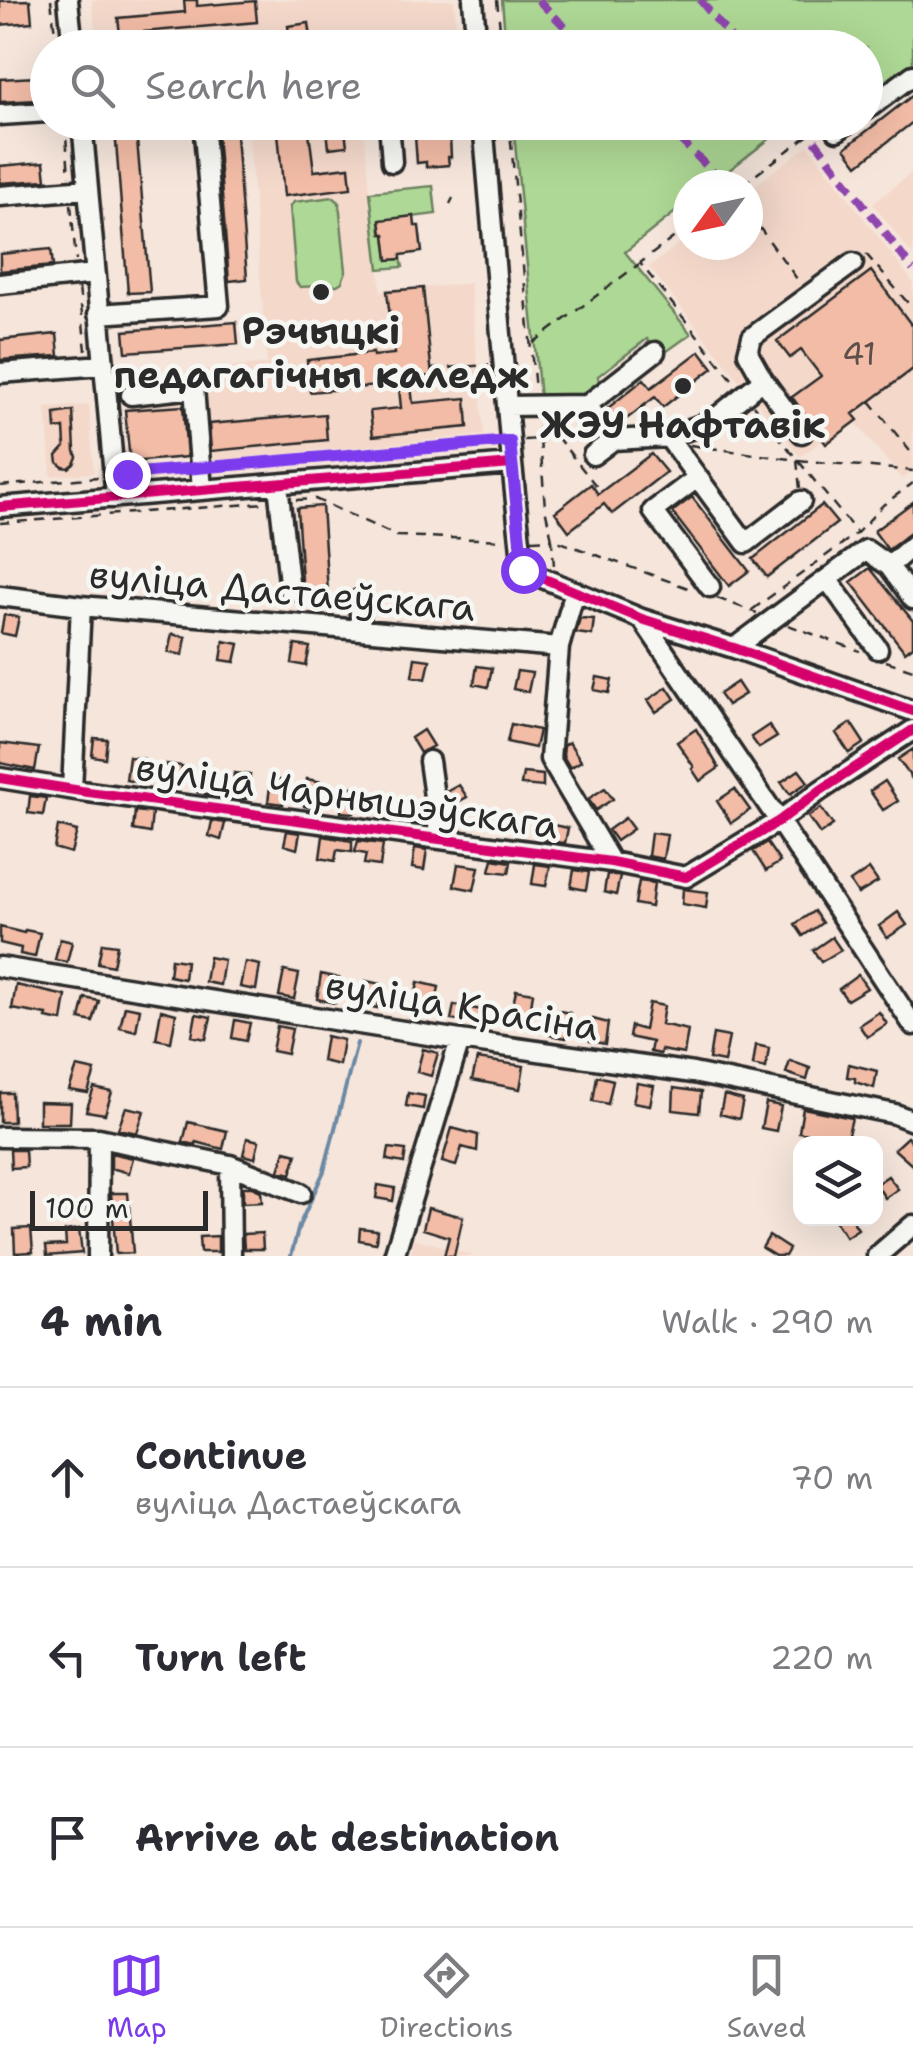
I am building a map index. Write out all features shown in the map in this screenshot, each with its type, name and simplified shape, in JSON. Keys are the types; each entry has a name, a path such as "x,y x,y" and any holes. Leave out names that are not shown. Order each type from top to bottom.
{"street":[{"path":"68,0 72,30"},
{"path":"473,0 476,30"},
{"path":"883,97 913,74"},
{"path":"0,115 30,113"},
{"path":"81,140 78,190 86,275 98,314 95,366 116,498"},
{"path":"98,314 220,306 205,140"},
{"path":"390,140 392,162"},
{"path":"485,140 512,464"},
{"path":"0,196 78,190"},
{"path":"802,433 748,353 752,337 853,264"},
{"path":"0,284 86,275"},
{"path":"507,406 588,405 655,352"},
{"path":"0,373 95,366"},
{"path":"593,455 613,440 668,437 712,421 763,380"},
{"path":"131,394 194,388 202,490"},
{"path":"588,405 613,440"},
{"path":"668,437 746,543 800,501"},
{"name":"вуліца Дастаеўскага","path":"0,508 512,464 518,575 556,584 642,619 912,710"},
{"path":"697,478 653,511 710,587"},
{"path":"278,485 290,592"},
{"path":"889,566 913,545"},
{"path":"734,648 866,550 889,566 913,599"},
{"path":"828,579 878,648"},
{"path":"575,591 560,648 550,760 611,862"},
{"name":"вуліца Дастаеўскага","path":"0,596 560,648"},
{"path":"359,600 361,630"},
{"path":"72,789 81,606"},
{"path":"642,619 913,1025"},
{"path":"779,821 913,730"},
{"path":"429,761 440,839"},
{"name":"вуліца Чарнышэўскага","path":"0,778 611,862 686,877 779,821"},
{"name":"вуліца Красіна","path":"0,967 692,1073 895,1114 913,1121"},
{"path":"394,1256 460,1040"},
{"path":"0,1137 99,1138 230,1165 301,1193"},
{"path":"98,1256 99,1138"},
{"path":"230,1165 231,1256"},
{"path":"877,1256 913,1224"}],"path":[{"path":"52,0 55,30"},
{"path":"497,0 500,30"},
{"path":"68,140 78,190 95,366"},
{"path":"511,140 536,405"},
{"path":"762,170 802,140"},
{"path":"450,204 454,198"},
{"path":"763,232 810,295"},
{"path":"530,344 673,238"},
{"path":"853,264 868,253 913,309"},
{"path":"640,263 857,533"},
{"path":"432,369 489,364"},
{"path":"870,401 913,455"},
{"path":"0,486 540,439 537,413 602,492"},
{"path":"797,460 913,472"},
{"path":"751,611 857,533 883,504 913,483"},
{"path":"552,539 556,584"}],"shaded area":[{"path":"92,0 454,0 457,30 95,30"},
{"name":"Рэчыцкі педагагічны каледж","path":"249,140 365,140 381,292 470,283 484,435 207,461 202,404 125,410 122,377 267,364"},
{"path":"808,145 913,282 913,471 902,479 855,422 800,457 649,267 673,249 673,260 763,260 763,180"},
{"path":"913,171 913,256 873,204"},
{"path":"89,405 94,473 51,476 46,408"},
{"path":"414,1238 475,1256 410,1256"}],"green space":[{"path":"502,0 913,0 913,66 883,85 883,30 505,30"},
{"path":"515,140 768,140 729,170 673,170 673,214 625,252 691,334 663,354 647,339 598,376 599,382 577,398 540,398"},
{"path":"433,186 436,214 380,221 388,260 401,259 403,267 379,269 370,192"},
{"path":"333,197 339,202 346,271 342,282 300,287 296,282 290,206 294,202"}],"building":[{"path":"30,0 32,22 0,25 0,1"},
{"path":"184,0 197,0 197,6 255,1 257,22 120,30 118,18 185,12"},
{"path":"309,23 310,30 289,30 288,26"},
{"path":"30,77 30,100 0,102 0,79"},
{"path":"913,95 913,122 858,165 845,148 855,140 883,140 883,118"},
{"path":"116,140 137,140 150,292 128,293"},
{"path":"217,140 236,140 247,279 229,281"},
{"path":"279,140 310,140 314,171 349,167 351,188 284,196"},
{"path":"328,140 346,140 347,146 329,148"},
{"path":"415,140 450,140 449,165 426,167 426,162 417,163"},
{"path":"44,162 46,180 0,183 0,166"},
{"path":"414,216 422,252 388,260 380,220"},
{"path":"51,249 53,266 0,271 0,254"},
{"path":"871,271 913,327 913,369 853,414 858,420 826,444 792,397 821,376 801,350 790,358 777,341"},
{"path":"423,288 432,376 410,378 413,403 466,398 468,427 373,436 370,411 401,408 398,378 377,381 378,386 310,392 307,360 394,354 387,291"},
{"path":"236,322 238,344 126,352 124,331"},
{"path":"57,334 59,356 0,360 0,340"},
{"path":"700,351 713,368 663,407 655,397 620,424 608,408 644,379 651,388"},
{"path":"183,406 187,457 130,462 125,410"},
{"path":"73,411 77,457 69,468 58,463 57,456 65,447 64,428 56,429 55,414"},
{"path":"325,414 327,440 211,451 209,424"},
{"path":"651,454 666,472 612,514 604,504 569,531 555,512 591,484 598,494"},
{"path":"692,497 749,571 729,586 672,512"},
{"path":"913,502 913,531 888,550 874,531"},
{"path":"822,505 837,523 767,577 753,559"},
{"path":"322,506 328,592 303,594 297,508"},
{"path":"870,568 913,621 913,646 905,652 851,582"},
{"path":"4,615 19,617 15,636 1,633"},
{"path":"580,618 594,619 592,635 576,633"},
{"path":"172,634 186,637 183,655 168,652"},
{"path":"224,641 239,644 235,662 221,660"},
{"path":"295,645 310,647 306,666 292,663"},
{"path":"415,658 430,660 426,679 412,676"},
{"path":"477,666 492,668 488,687 474,684"},
{"path":"517,671 532,673 528,692 513,689"},
{"path":"597,677 612,680 609,693 594,690"},
{"path":"737,682 745,694 727,705 719,694"},
{"path":"667,687 675,699 656,712 648,700"},
{"path":"851,723 864,743 849,753 836,733"},
{"path":"511,724 539,730 535,748 507,742"},
{"path":"769,725 777,737 759,748 751,737"},
{"path":"696,729 719,768 700,781 677,742"},
{"path":"423,730 433,746 420,753 411,738"},
{"path":"94,738 107,739 105,758 92,756"},
{"path":"569,742 581,761 570,768 563,756 564,745"},
{"path":"0,743 39,748 35,770 0,763"},
{"path":"913,749 913,780 898,759"},
{"path":"129,757 145,759 141,783 126,780"},
{"path":"166,764 182,766 178,789 162,787"},
{"path":"200,769 216,771 212,795 197,792"},
{"path":"799,770 808,782 790,794 781,782"},
{"path":"234,773 250,775 246,799 231,797"},
{"path":"523,773 543,775 543,787 521,785"},
{"path":"271,779 287,781 283,804 268,802"},
{"path":"307,779 322,782 318,809 304,806"},
{"path":"885,781 898,801 883,810 870,791"},
{"path":"459,785 467,797 451,806 446,792"},
{"path":"342,787 355,787 354,813 341,812"},
{"path":"605,788 613,799 596,810 588,799"},
{"path":"735,789 750,810 731,823 717,801"},
{"path":"30,796 46,798 43,815 28,813"},
{"path":"821,808 833,825 820,834 808,817"},
{"path":"135,811 152,813 150,833 133,830"},
{"path":"625,818 633,829 616,841 608,830"},
{"path":"212,821 225,823 221,840 209,836"},
{"path":"548,824 568,828 565,843 545,841"},
{"path":"58,826 77,831 71,853 54,848"},
{"path":"287,831 300,833 297,849 284,845"},
{"path":"651,833 667,835 663,859 648,856"},
{"path":"323,836 352,841 352,852 337,850 335,861 320,858"},
{"path":"358,841 383,844 380,866 364,864 366,854 355,852"},
{"path":"767,843 780,862 766,871 753,851"},
{"path":"415,848 427,850 424,870 412,868"},
{"path":"493,859 511,862 509,873 490,871"},
{"path":"458,864 479,867 474,890 454,886"},
{"path":"535,864 550,866 546,886 532,884"},
{"path":"869,869 878,882 858,894 850,882"},
{"path":"574,870 589,872 586,890 571,887"},
{"path":"607,874 620,876 616,895 604,892"},
{"path":"639,881 654,883 651,907 635,904"},
{"path":"683,889 708,892 706,908 682,904"},
{"path":"814,911 822,923 803,936 795,924"},
{"path":"898,912 907,925 887,938 879,926"},
{"path":"0,927 40,933 35,957 20,954 21,948 0,943"},
{"path":"832,937 841,950 821,962 813,950"},
{"path":"60,939 72,942 67,962 55,960"},
{"path":"102,943 117,945 113,966 98,963"},
{"path":"209,957 224,960 220,985 205,982"},
{"path":"171,959 186,961 184,979 169,976"},
{"path":"245,962 260,965 256,990 240,987"},
{"path":"284,971 299,974 294,999 279,996"},
{"path":"321,974 339,978 335,1003 317,999"},
{"path":"858,975 867,988 847,1000 839,989"},
{"path":"366,981 381,984 377,1008 361,1005"},
{"path":"418,982 439,987 436,1002 430,1001 429,1015 413,1012"},
{"path":"16,985 66,996 62,1021 12,1009"},
{"path":"516,990 533,993 529,1019 511,1016"},
{"path":"85,998 99,1001 93,1022 80,1019"},
{"path":"649,1003 664,1006 661,1024 688,1030 684,1054 650,1052 652,1042 629,1037 631,1026 644,1030"},
{"path":"454,1005 482,1010 480,1024 451,1020"},
{"path":"125,1006 140,1009 136,1031 120,1027"},
{"path":"161,1010 176,1014 171,1042 156,1039"},
{"path":"555,1010 570,1013 566,1038 550,1035"},
{"path":"879,1012 887,1024 867,1037 859,1025"},
{"path":"196,1014 211,1017 206,1039 192,1036"},
{"path":"593,1019 608,1023 605,1044 590,1041"},
{"path":"235,1020 250,1023 246,1041 232,1038"},
{"path":"277,1026 292,1029 287,1054 272,1051"},
{"path":"713,1034 729,1037 724,1062 709,1059"},
{"path":"326,1036 343,1040 339,1065 322,1061"},
{"path":"756,1045 769,1048 766,1068 753,1065"},
{"path":"423,1049 438,1053 431,1076 417,1072"},
{"path":"477,1059 524,1066 520,1089 472,1080"},
{"path":"790,1061 810,1068 807,1080 786,1073"},
{"path":"849,1064 877,1071 874,1088 847,1077"},
{"path":"77,1067 95,1071 88,1093 69,1090"},
{"path":"597,1076 613,1080 608,1104 593,1101"},
{"path":"637,1083 654,1086 650,1105 633,1102"},
{"path":"94,1088 112,1092 105,1114 86,1111"},
{"path":"674,1088 701,1092 699,1113 673,1110"},
{"path":"0,1093 12,1093 13,1122 0,1122"},
{"path":"408,1093 425,1096 423,1109 406,1106"},
{"path":"724,1095 743,1100 739,1119 720,1114"},
{"path":"39,1102 71,1103 70,1123 39,1123"},
{"path":"766,1103 781,1106 776,1131 761,1128"},
{"path":"126,1107 144,1111 137,1133 118,1129"},
{"path":"803,1108 852,1118 848,1136 799,1132"},
{"path":"188,1122 227,1131 223,1149 183,1142"},
{"path":"452,1128 478,1135 477,1151 462,1147 456,1166 442,1162"},
{"path":"907,1137 913,1143 913,1166 894,1149"},
{"path":"247,1138 259,1141 255,1158 243,1155"},
{"path":"389,1148 406,1150 404,1163 387,1160"},
{"path":"10,1150 25,1150 26,1167 11,1168"},
{"path":"285,1151 297,1154 291,1174 279,1171"},
{"path":"111,1153 133,1158 129,1173 111,1168"},
{"path":"888,1176 898,1189 885,1198 883,1195 883,1179"},
{"path":"378,1185 395,1188 393,1201 376,1198"},
{"path":"243,1187 261,1191 262,1202 243,1203"},
{"path":"111,1193 128,1193 133,1253 116,1254"},
{"path":"428,1208 463,1217 454,1256 444,1256 449,1237 423,1229"},
{"path":"838,1226 856,1226 858,1229 846,1237"},
{"path":"31,1228 33,1252 15,1253 14,1229"},
{"path":"360,1228 377,1230 376,1243 359,1240"},
{"path":"79,1229 82,1253 47,1256 46,1246 66,1245 65,1231"},
{"path":"262,1233 263,1249 244,1249 243,1234"},
{"path":"218,1236 218,1252 200,1252 199,1237"},
{"path":"769,1236 789,1249 785,1256 775,1256 762,1248"}],"waterway":[{"path":"291,1256 299,1226 324,1171 357,1043"}],"marked path":[{"path":"538,0 568,30"},
{"path":"700,0 724,30"},
{"path":"680,140 711,170"},
{"path":"815,140 913,270"}],"cycle path":[{"path":"0,507 512,464 523,570 642,619 913,711"},
{"path":"0,778 611,862 686,877 779,821 913,730"}],"place":[{"name":"Рэчыцкі педагагічны каледж","path":"321,292"},
{"name":"ЖЭУ Нафтавік","path":"683,386"}],"route":[{"path":"127,474 510,441 523,570"}]}
